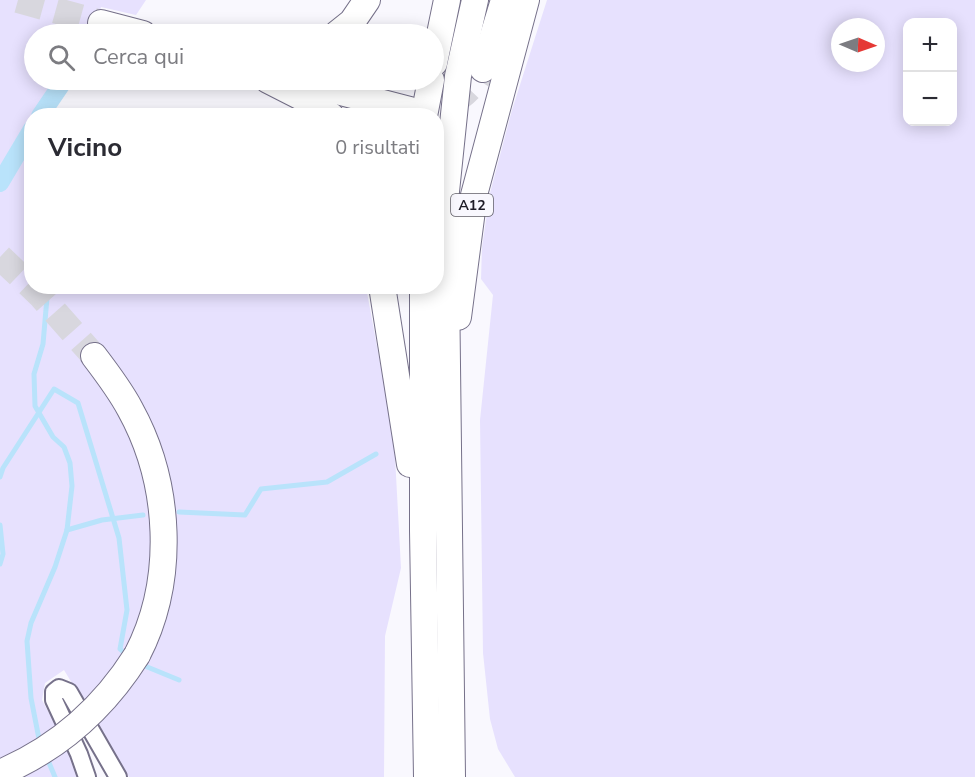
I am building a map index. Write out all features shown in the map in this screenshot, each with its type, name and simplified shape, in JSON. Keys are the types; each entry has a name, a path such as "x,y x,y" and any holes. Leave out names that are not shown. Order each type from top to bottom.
{"highway":[{"path":"350,24 368,0"},
{"path":"373,24 387,0"},
{"path":"442,24 447,0"},
{"path":"452,777 444,242 447,170 458,76 475,0"},
{"path":"483,69 504,0"},
{"name":"A12","path":"447,416 474,195 526,0"},
{"path":"288,90 321,108"},
{"path":"331,90 398,108"},
{"path":"419,108 427,90"},
{"path":"383,294 400,408 423,531"},
{"path":"423,294 423,531 428,777"},
{"path":"0,773 39,754 77,728 110,694 145,641 160,588 164,542 160,496 148,451 132,411 94,356"}],"street":[{"path":"87,777 54,700 54,692 59,688 69,692 118,777"}],"shaded area":[{"path":"0,0 146,0 136,15 101,7 96,24 24,24 24,90 66,90 54,108 24,108 24,294 367,294 394,438 401,568 385,636 384,777 129,777 64,670 45,683 42,700 73,758 79,777 0,777"},
{"path":"547,0 975,0 975,777 515,777 498,749 490,719 483,653 480,420 493,295 481,279 482,247 490,193 512,110"}],"waterway":[{"path":"45,108 58,90"},
{"path":"0,183 24,142"},
{"path":"40,744 31,698 27,641 31,623 55,567 67,530 72,486 70,463 64,447 53,437 35,406 34,374 43,344 47,294"},
{"path":"0,477 3,468 54,389 78,403 119,538 127,610 120,649 129,657"},
{"path":"179,512 245,515 261,489 327,482 376,454"},
{"path":"67,530 102,520 143,515"},
{"path":"0,525 3,554 0,564"},
{"path":"140,664 179,680"},
{"path":"47,758 55,777"}],"tunnel":[{"path":"18,0 101,23"},
{"path":"436,108 462,96 483,69"},
{"path":"0,257 24,280"},
{"path":"39,294 94,356"}]}
